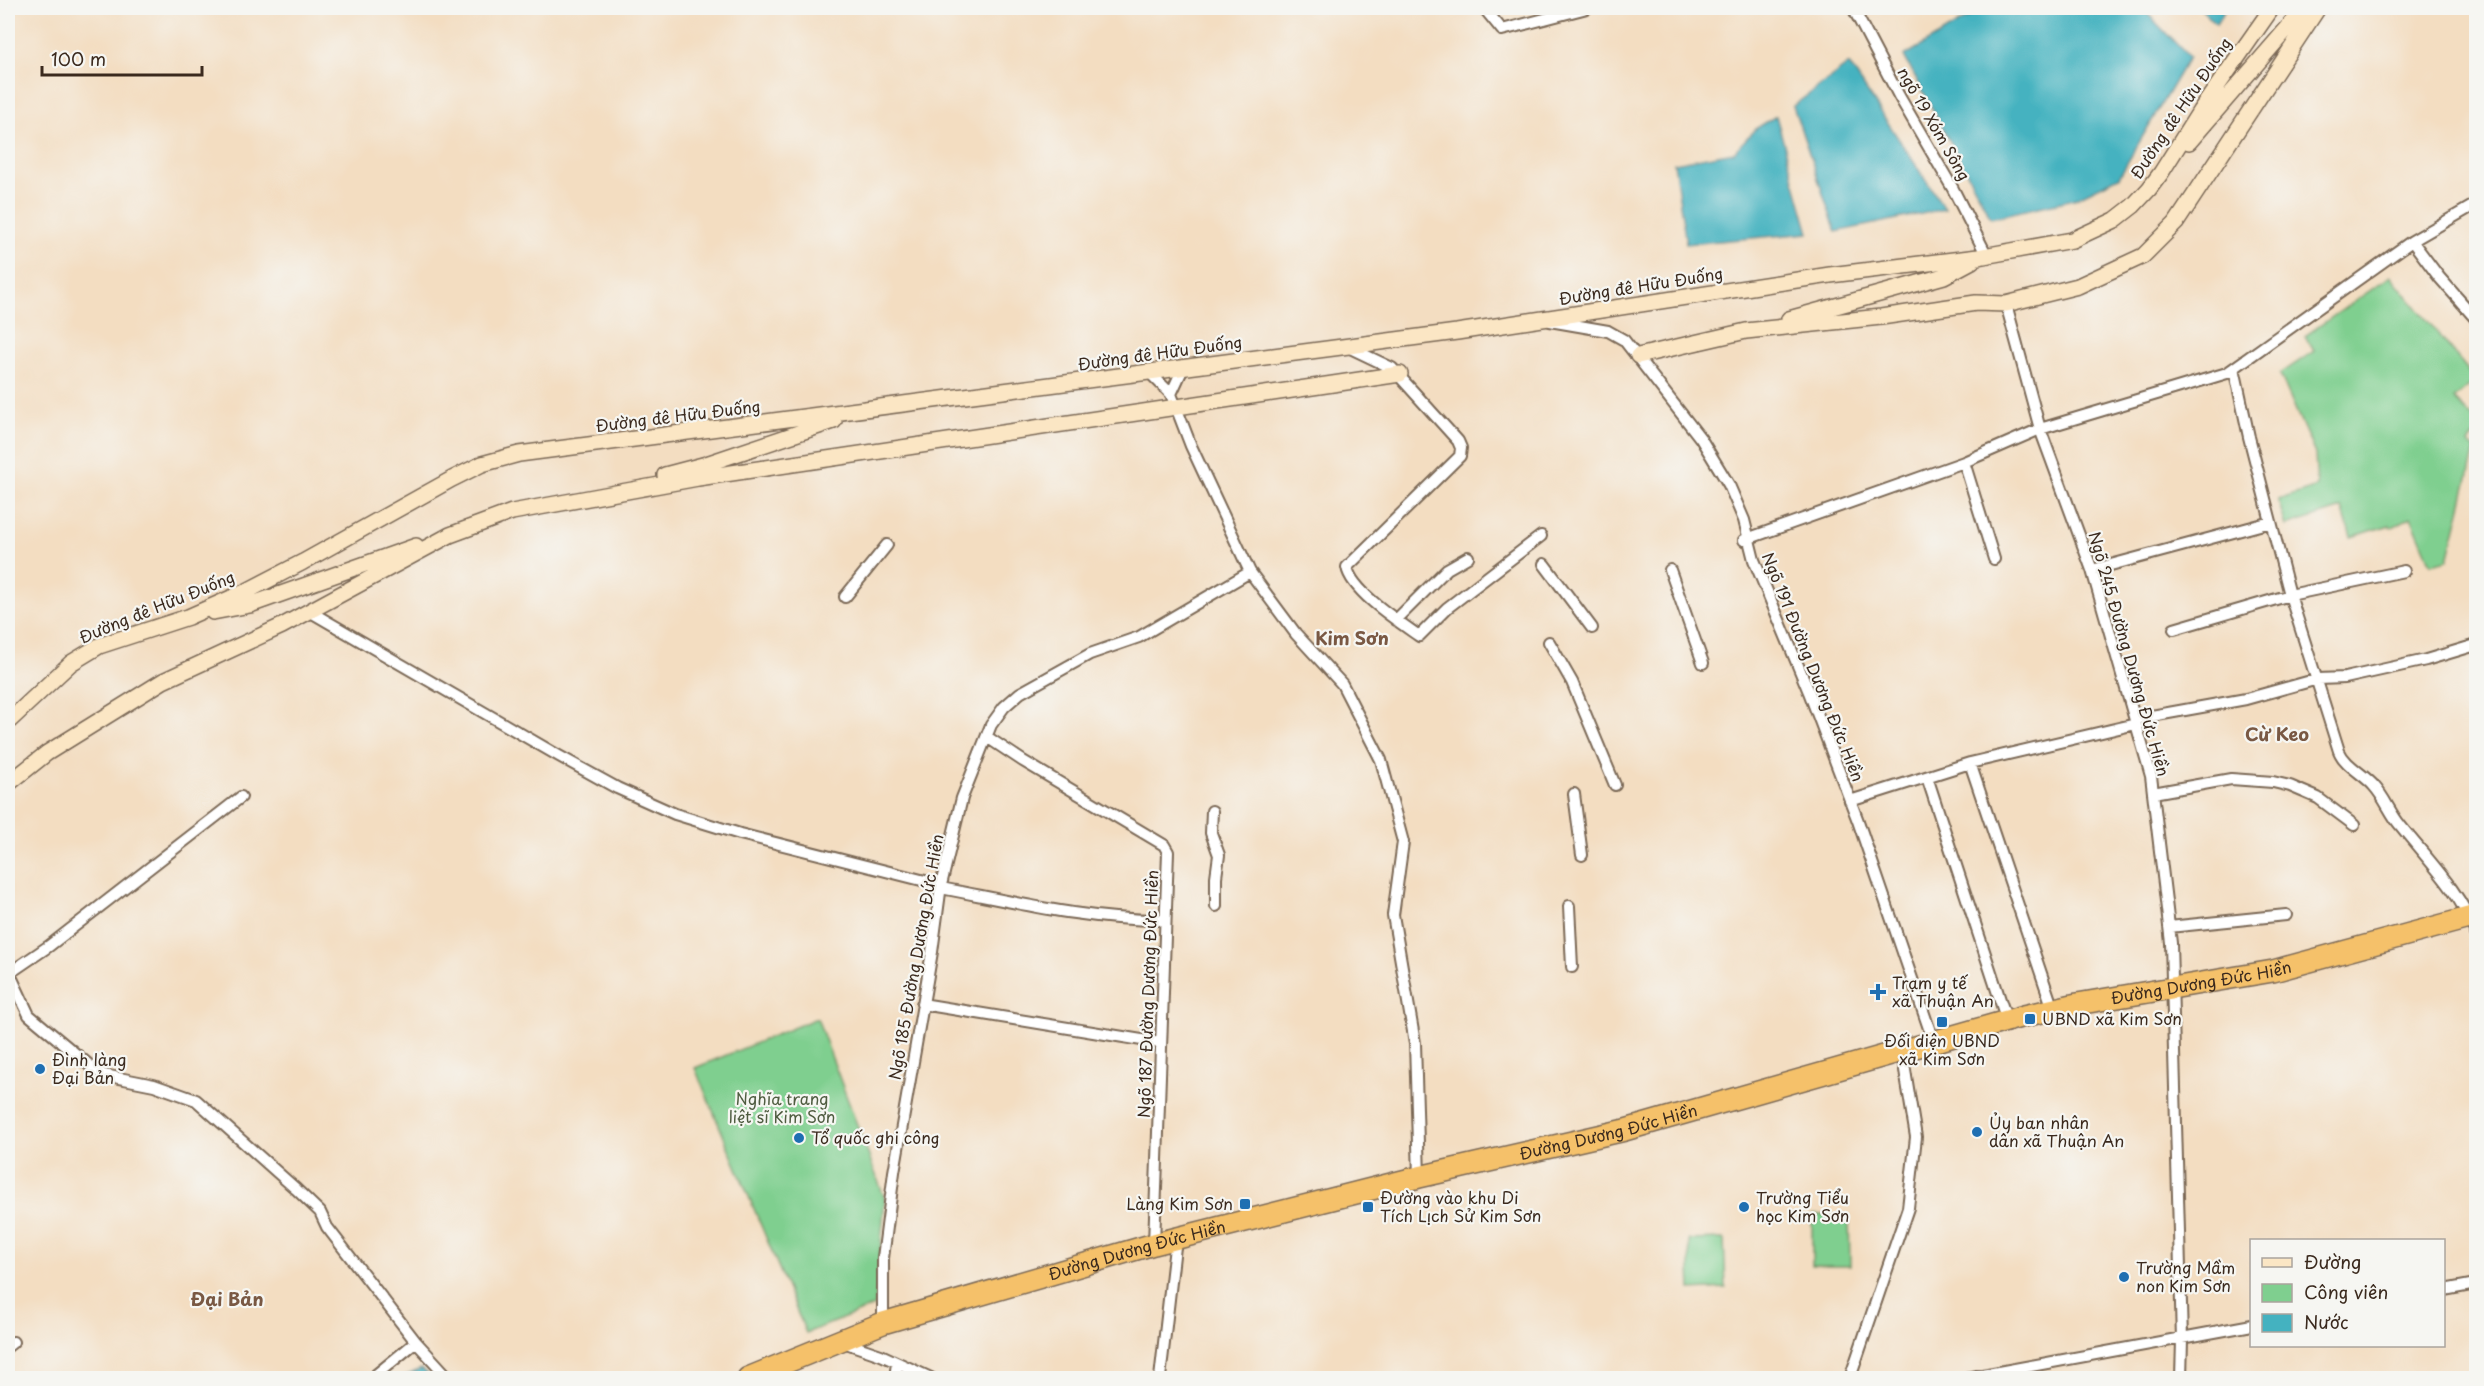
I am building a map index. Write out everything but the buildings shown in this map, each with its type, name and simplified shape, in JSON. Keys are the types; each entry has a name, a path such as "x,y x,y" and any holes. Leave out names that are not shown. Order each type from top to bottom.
{"highway":[{"name":"Đường Dương Đức Hiền","path":"748,1378 883,1323 1176,1238 1419,1177 1624,1130 2053,1009 2273,971 2474,923"}],"main road":[{"name":"Đường đê Hữu Đuống","path":"8,722 70,663 99,646 188,617 303,562 482,464 519,454 865,411 1184,366 1347,347 1830,275 1982,257 2072,240 2115,220 2133,206 2161,173 2200,111 2272,8"},
{"path":"2161,173 2305,8"},
{"path":"1746,331 1881,317 1976,303 2006,304 2078,286 2143,256 2176,223 2318,8"},
{"path":"1638,356 1746,331 1944,276 1982,257"},
{"path":"512,512 698,478 1174,400 1400,374"},
{"path":"188,617 250,605 512,512 703,465 865,411"},
{"path":"8,784 46,753 163,681 309,611 450,535"}],"street":[{"path":"1484,8 1502,30 1585,8"},
{"name":"ngõ 19 Xóm Sông","path":"1853,8 1899,96 1953,189 1982,257"},
{"path":"1746,540 1964,462 2040,429 2214,378 2234,368 2412,241 2476,204"},
{"path":"2412,241 2439,277 2476,319"},
{"name":"Ngõ 245 Đường Dương Đức Hiền","path":"2006,304 2040,429 2092,570 2151,776 2169,927 2172,987 2182,1340 2181,1378"},
{"name":"Ngõ 191 Đường Dương Đức Hiền","path":"1543,319 1612,332 1624,340 1701,439 1729,485 1746,540 1809,692 1850,801 1934,1043"},
{"path":"1347,347 1383,363 1400,374 1458,441 1461,448 1460,456 1347,567 1348,576 1358,587 1396,620 1419,636 1447,608 1541,536"},
{"path":"1174,400 1184,366"},
{"path":"2234,368 2290,595 2341,756 2373,785 2399,824 2445,881 2474,923"},
{"path":"1149,372 1174,400 1191,446 1250,572 1296,634 1342,684 1381,760 1403,842 1393,915 1415,1043 1419,1177"},
{"path":"1964,462 1994,559"},
{"path":"2092,570 2271,522"},
{"path":"845,597 887,545"},
{"path":"1396,620 1447,569 1468,557"},
{"path":"1544,564 1592,628"},
{"path":"1670,570 1703,663"},
{"path":"2174,629 2290,595 2404,571"},
{"name":"Ngõ 185 Đường Dương Đức Hiền","path":"883,1323 883,1258 894,1172 941,887 962,798 991,725 1004,707 1020,693 1090,654 1139,637 1250,572"},
{"path":"309,611 559,756 617,788 675,814 740,834 941,887 1079,913 1129,919 1165,920"},
{"path":"1549,642 1572,682 1615,785"},
{"path":"1850,801 1970,763 2136,722 2246,699 2318,679 2345,678 2426,660 2476,645"},
{"name":"Ngõ 187 Đường Dương Đức Hiền","path":"987,737 1166,848 1168,857 1154,1244"},
{"path":"1970,763 2053,1009"},
{"path":"1927,777 2007,1021"},
{"path":"2153,793 2231,779 2273,782 2290,786 2318,798 2354,825"},
{"path":"1574,794 1582,855"},
{"path":"241,797 49,946 8,972 29,1015 95,1070 104,1075 154,1085 196,1100 236,1134 320,1212 327,1227 416,1342 449,1378"},
{"path":"1212,811 1211,833 1219,855 1216,874 1216,906"},
{"path":"1569,906 1572,967"},
{"path":"2169,927 2286,915"},
{"path":"922,1004 1160,1043"},
{"path":"1850,1378 1908,1208 1916,1137 1902,1052"},
{"path":"1160,1378 1176,1238"},
{"path":"2445,1290 2476,1284"},
{"path":"1966,1378 2250,1326"},
{"path":"837,1340 881,1355 931,1378"},
{"path":"372,1378 416,1342"},
{"path":"895,1378 897,1363"}],"green space":[{"path":"2391,276 2476,380 2454,399 2476,421 2476,433 2469,444 2475,449 2448,560 2431,564 2411,517 2391,528 2390,525 2351,537 2342,508 2286,526 2278,500 2317,487 2315,454 2280,374 2314,351 2305,336"},
{"name":"Nghĩa trang liệt sĩ Kim Sơn","path":"817,1018 885,1199 875,1306 806,1333 695,1068"},
{"path":"1812,1215 1849,1215 1850,1266 1812,1266"},
{"path":"1724,1239 1726,1288 1691,1290 1689,1240"}],"water":[{"path":"1984,8 2142,8 2189,57 2119,177 2074,199 1991,218 1904,56"},
{"path":"2200,8 2226,8 2216,24"},
{"path":"1849,64 1945,209 1836,232 1793,106"},
{"path":"1776,116 1809,233 1686,244 1674,163 1734,152 1755,129"},
{"path":"421,1369 433,1378 401,1378"}],"place":[{"name":"Trạm y tế xã Thuận An","path":"1878,992"},
{"name":"UBND xã Kim Sơn","path":"2030,1019"},
{"name":"Đối diện UBND xã Kim Sơn","path":"1942,1022"},
{"name":"Đình làng Đại Bản","path":"40,1069"},
{"name":"Ủy ban nhân dân xã Thuận An","path":"1977,1132"},
{"name":"Tổ quốc ghi công","path":"799,1138"},
{"name":"Làng Kim Sơn","path":"1245,1204"},
{"name":"Đường vào khu Di Tích Lịch Sử Kim Sơn","path":"1368,1207"},
{"name":"Trường Tiểu học Kim Sơn","path":"1744,1207"},
{"name":"Trường Mầm non Kim Sơn","path":"2124,1277"}],"district":[{"name":"Kim Sơn","path":"1352,639"},
{"name":"Cừ Keo","path":"2277,735"},
{"name":"Đại Bản","path":"227,1300"}]}
